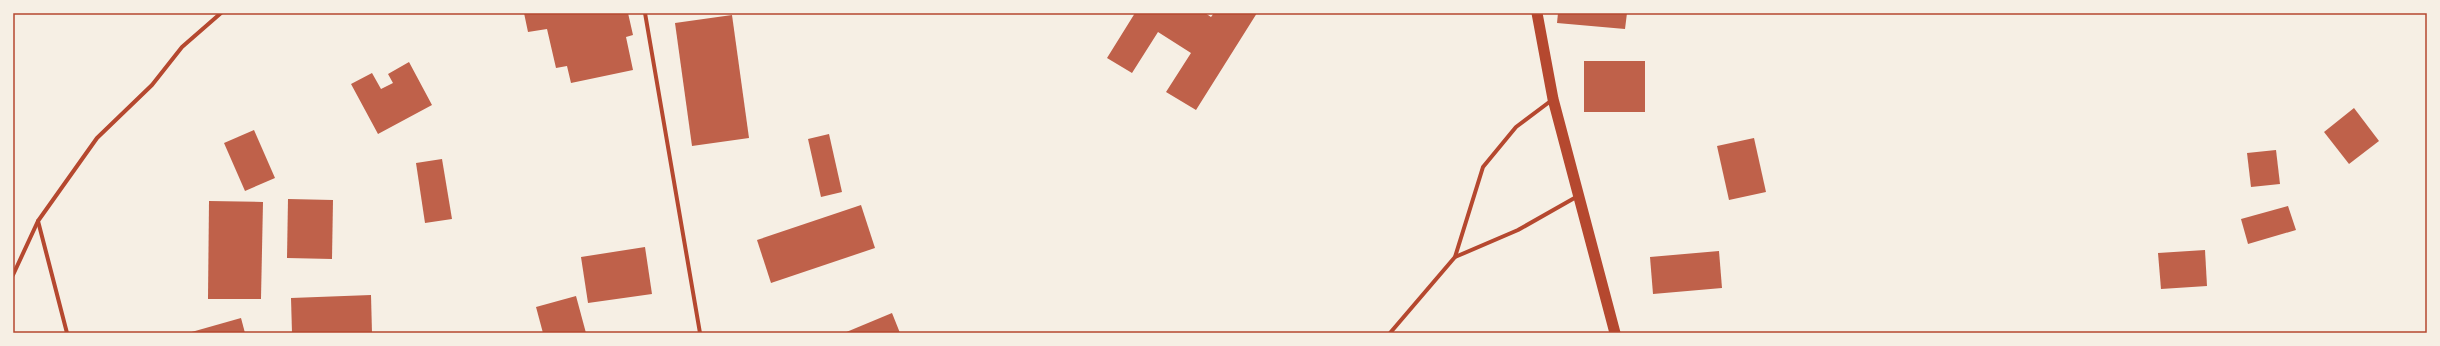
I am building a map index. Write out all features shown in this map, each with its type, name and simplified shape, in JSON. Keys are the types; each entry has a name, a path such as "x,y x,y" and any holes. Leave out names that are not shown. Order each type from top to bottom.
{"highway":[{"path":"1537,13 1553,99 1615,333"}],"street":[{"path":"13,275 38,221 97,138 152,85 182,47 221,13"},
{"path":"645,13 700,333"},
{"path":"1390,333 1455,257 1483,167 1516,127 1553,99"},
{"path":"1455,257 1518,230 1578,196"},
{"path":"38,221 67,333"}],"building":[{"path":"524,13 628,13 633,35 626,37 633,70 571,83 567,66 556,68 547,29 528,32"},
{"path":"1135,13 1205,13 1211,17 1214,13 1257,13 1196,110 1166,92 1191,53 1158,32 1132,73 1107,58"},
{"path":"1558,13 1627,13 1625,29 1557,23"},
{"path":"732,15 749,138 692,146 675,23"},
{"path":"1584,61 1645,61 1645,112 1584,112"},
{"path":"409,62 432,105 378,134 351,84 372,73 381,89 393,83 388,74"},
{"path":"2354,108 2379,141 2349,164 2324,132"},
{"path":"254,130 275,178 245,191 224,143"},
{"path":"829,134 842,192 821,197 808,139"},
{"path":"1754,138 1766,192 1729,200 1717,146"},
{"path":"2276,150 2280,184 2251,187 2247,153"},
{"path":"442,159 452,219 425,223 416,163"},
{"path":"288,199 333,200 332,259 287,258"},
{"path":"209,201 263,202 261,299 208,299"},
{"path":"861,205 875,248 771,283 757,240"},
{"path":"2288,206 2296,230 2248,244 2241,219"},
{"path":"645,247 652,294 588,303 581,257"},
{"path":"2205,250 2207,286 2161,289 2158,253"},
{"path":"1719,251 1722,288 1653,294 1650,257"},
{"path":"371,295 372,333 292,333 291,298"},
{"path":"576,296 586,333 543,333 536,307"},
{"path":"892,313 900,333 844,333"},
{"path":"241,318 245,333 188,333"}]}
